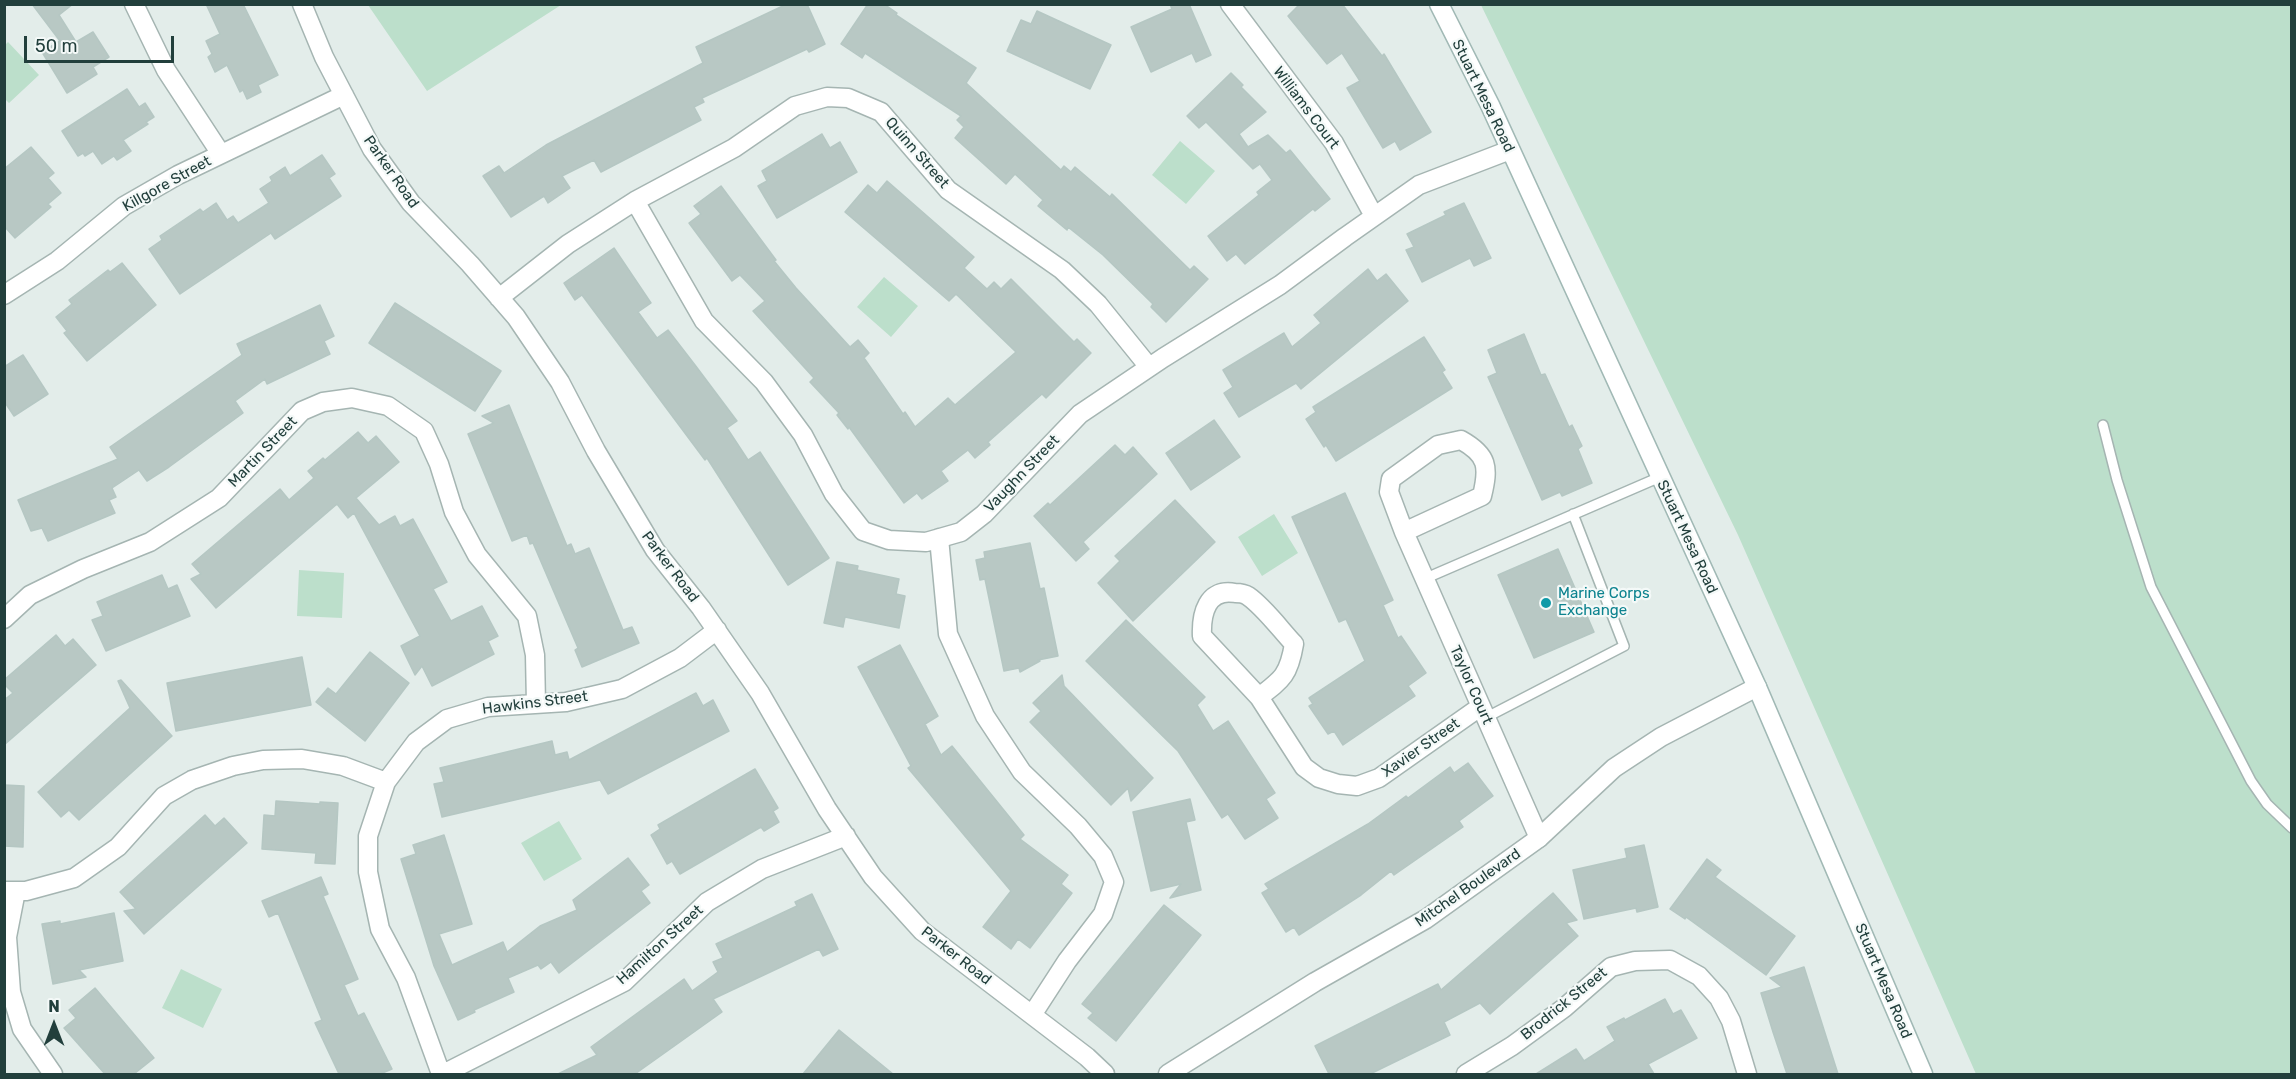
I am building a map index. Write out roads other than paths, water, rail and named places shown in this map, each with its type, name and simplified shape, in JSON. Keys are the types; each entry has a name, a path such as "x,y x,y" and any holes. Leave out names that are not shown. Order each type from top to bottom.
{"street":[{"path":"134,4 166,70 221,154"},
{"name":"Parker Road","path":"302,4 324,57 372,149 411,203 516,317 560,382 605,468 655,550 717,630 760,693 827,809 873,877 922,930 1087,1057 1105,1074"},
{"name":"Williams Court","path":"1230,4 1334,143 1374,216"},
{"name":"Stuart Mesa Road","path":"1439,4 1490,105 1757,687 1923,1074"},
{"name":"Killgore Street","path":"4,295 57,261 124,206 178,175 344,95"},
{"name":"Quinn Street","path":"499,298 568,244 635,201 734,148 795,106 827,97 848,98 881,112 948,190 1062,270 1098,304 1149,367"},
{"name":"Vaughn Street","path":"635,201 704,321 764,382 803,435 834,494 863,531 890,540 926,542 961,532 984,514 1080,414 1149,367 1280,285 1419,185 1510,150"},
{"name":"Martin Street","path":"4,619 30,595 83,569 150,542 219,498 302,411 323,402 352,398 388,406 424,431 439,464 454,512 477,555 527,616 535,655 536,704"},
{"name":"Taylor Court","path":"1404,532 1482,496 1487,475 1483,458 1475,448 1461,440 1438,445 1391,479 1389,492 1404,532 1482,713 1539,838"},
{"path":"939,538 948,634 985,716 1022,772 1078,826 1103,856 1114,882 1103,914 1067,961 1032,1015"},
{"name":"Xavier Street","path":"1259,697 1276,684 1291,665 1294,644 1247,595 1228,592 1212,597 1205,606 1202,636 1259,697 1304,767 1319,778 1338,784 1357,786 1379,778 1482,713"},
{"name":"Hawkins Street","path":"442,1074 406,978 380,928 368,872 368,836 386,782 416,742 447,719 488,707 566,702 621,689 680,658 717,630"},
{"name":"Mitchel Boulevard","path":"1168,1074 1315,982 1426,919 1539,838 1614,768 1661,737 1757,687"},
{"path":"53,1074 22,1029 10,992 7,937 10,891 26,891 74,878 118,847 164,796 192,780 233,766 263,760 302,759 343,766 386,782"},
{"name":"Hamilton Street","path":"442,1074 624,982 707,902 762,869 846,836"},
{"name":"Brodrick Street","path":"1466,1074 1512,1046 1564,1008 1611,967 1635,961 1670,960 1698,976 1719,998 1731,1021 1747,1074"}],"lane":[{"path":"2103,425 2117,480 2151,587 2251,781 2267,804 2292,828"},
{"path":"1424,579 1660,477"},
{"path":"1482,713 1624,646 1573,514"}],"place":[{"name":"Marine Corps Exchange","path":"1546,603"}]}
